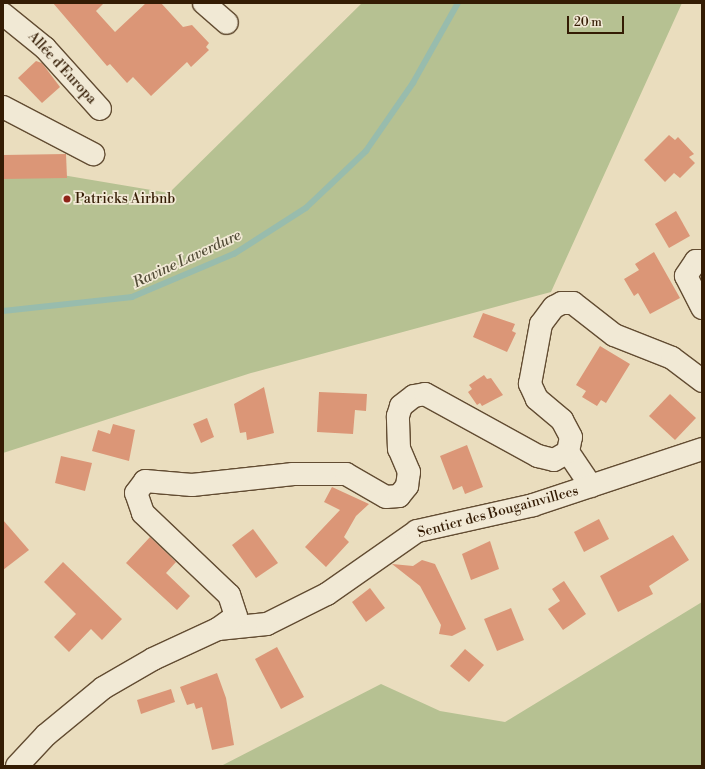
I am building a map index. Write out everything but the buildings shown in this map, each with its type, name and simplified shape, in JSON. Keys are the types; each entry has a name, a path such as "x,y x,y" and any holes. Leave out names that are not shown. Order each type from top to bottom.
{"main road":[{"path":"204,3 227,23"},
{"name":"Allée d'Europa","path":"3,14 46,48 100,109"},
{"path":"3,107 93,154"},
{"path":"702,261 696,261 686,276 702,308"},
{"path":"591,486 568,452 571,437 565,426 537,398 530,384 541,324 554,307 573,302 614,335 672,358 702,381"},
{"path":"17,766 46,735 103,688 153,659 218,629 236,616 229,595 143,512 136,493 145,481 192,485 294,474 346,474 386,497 399,496 407,486 409,472 400,449 398,416 401,406 414,396 425,394 538,456 554,460 568,452"},
{"name":"Sentier des Bougainvillees","path":"218,629 267,624 327,594 418,531 533,504 702,450"}],"green space":[{"path":"362,3 682,3 551,292 251,373 3,453 3,165 169,193"},
{"path":"702,602 702,766 221,766 381,684 440,711 505,722"}],"waterway":[{"name":"Ravine Laverdure","path":"3,311 132,297 234,254 306,208 366,151 413,83 458,3"}],"place":[{"name":"Patricks Airbnb","path":"67,199"}]}
